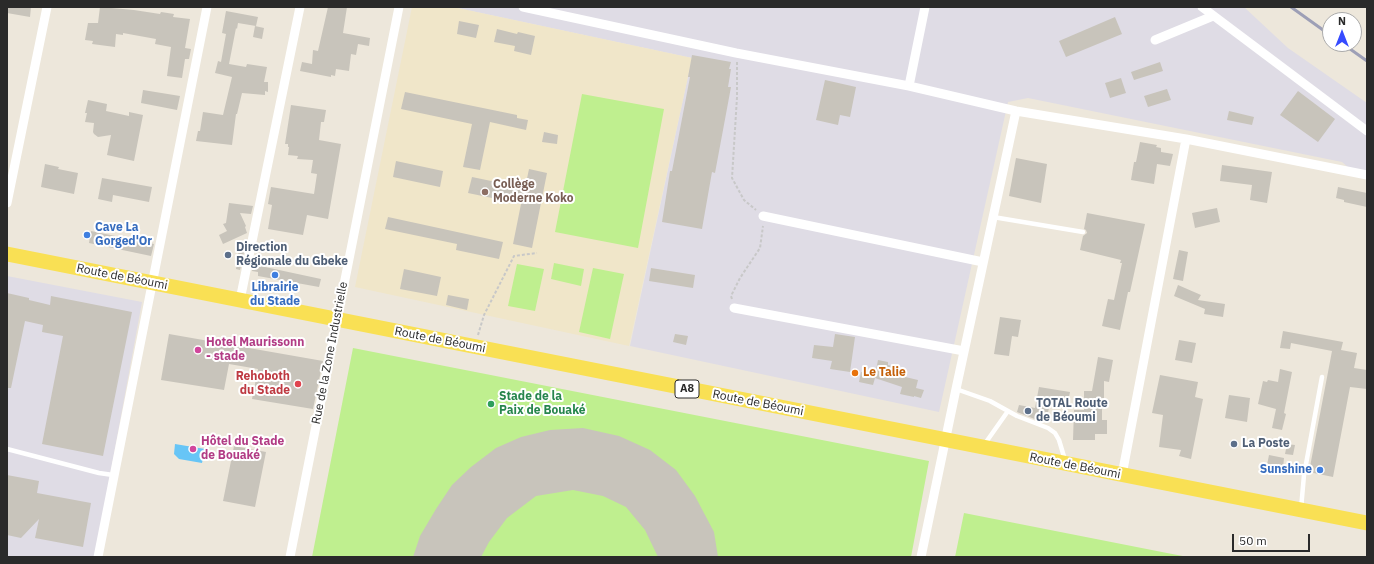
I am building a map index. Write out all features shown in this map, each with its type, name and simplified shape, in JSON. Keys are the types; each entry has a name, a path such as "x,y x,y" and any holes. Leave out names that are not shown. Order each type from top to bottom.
{"main road":[{"name":"Route de Béoumi","path":"7,254 1367,523"}],"street":[{"path":"7,203 46,7"},
{"path":"98,557 151,283 207,7"},
{"path":"240,300 300,7"},
{"name":"Rue de la Zone Industrielle","path":"290,557 398,7"},
{"path":"523,7 736,53 909,86 1016,111 1186,139 1367,174"},
{"path":"909,86 925,7"},
{"path":"1202,7 1367,131"},
{"path":"1155,40 1213,16"},
{"path":"921,557 1016,111"},
{"path":"1122,475 1186,139"},
{"path":"763,216 983,262"},
{"path":"734,308 964,351"}],"lane":[{"path":"993,217 1083,232"},
{"path":"1301,510 1304,475 1322,377"},
{"path":"956,389 990,401 1017,416 1048,428 1055,433 1059,440 1066,464"},
{"path":"982,447 1008,411"},
{"path":"7,449 99,473 113,475"}],"path":[{"path":"734,308 731,296 740,278 760,248 763,229 763,216 744,200 732,178 737,101 736,53"},
{"path":"474,347 484,315 514,256 537,253"}],"shaded area":[{"path":"412,7 453,7 692,58 629,346 355,287"},
{"path":"453,7 1244,7 1288,48 1367,103 1367,171 1349,168 1342,162 1028,98 1008,102 939,412 630,346 692,58"},
{"path":"7,276 142,302 95,557 7,557"}],"green space":[{"path":"582,94 664,109 638,248 555,232"},
{"path":"554,263 584,269 581,286 551,279"},
{"path":"517,264 544,269 535,311 508,306"},
{"path":"593,268 624,274 610,339 579,332"},
{"name":"Stade de la Paix de Bouaké","path":"353,348 929,461 911,557 312,557"},
{"path":"964,513 1167,553 1188,557 955,557"}],"water":[{"path":"175,444 205,449 202,463 179,459 174,454"}],"building":[{"path":"7,7 31,7 30,17 7,13"},
{"path":"100,7 160,14 161,12 174,14 173,17 190,19 185,48 191,49 189,59 185,59 182,78 167,76 171,47 155,44 156,39 123,33 123,35 116,34 115,47 92,44 93,41 85,40 88,23 98,23"},
{"path":"328,7 347,7 343,33 370,38 369,46 358,44 356,55 351,54 349,71 336,69 335,76 331,75 331,77 300,71 302,62 312,64 313,50 318,51"},
{"path":"226,11 258,17 256,26 238,23 229,64 246,67 247,64 267,67 264,82 268,82 268,92 265,91 265,95 242,93 236,114 232,145 196,141 198,131 200,131 203,112 223,115 232,77 215,73 218,61 221,62 226,34 222,33"},
{"path":"1115,17 1122,34 1066,57 1059,41"},
{"path":"459,21 479,25 476,38 457,34"},
{"path":"255,26 264,28 262,39 253,37"},
{"path":"497,29 517,34 518,32 535,36 531,55 514,51 515,46 494,42"},
{"path":"692,55 731,62 728,87 731,87 715,173 712,172 702,229 662,222 670,171 672,171 690,77 688,77"},
{"path":"1160,62 1163,71 1134,80 1131,72"},
{"path":"1121,78 1126,93 1110,98 1105,83"},
{"path":"825,80 856,87 850,117 840,115 838,125 816,120"},
{"path":"1167,89 1171,100 1148,107 1144,96"},
{"path":"143,90 180,96 177,110 141,103"},
{"path":"1298,91 1335,119 1318,142 1280,115"},
{"path":"405,92 517,115 517,118 528,120 526,130 490,122 480,170 463,167 472,124 401,109"},
{"path":"88,100 107,104 106,111 129,116 129,112 143,115 134,161 107,155 111,135 98,137 93,132 94,123 85,122 87,113 85,113"},
{"path":"291,105 326,110 324,122 321,122 319,140 341,144 328,219 307,215 303,235 268,229 272,205 268,204 271,187 314,194 317,174 311,173 313,160 297,159 298,156 288,155 289,147 288,144 285,144"},
{"path":"1229,111 1254,117 1252,125 1227,120"},
{"path":"544,132 558,135 557,144 542,142"},
{"path":"1140,142 1157,145 1156,147 1161,148 1161,152 1173,154 1170,166 1157,164 1154,184 1131,180 1134,162 1136,162"},
{"path":"1016,158 1047,164 1041,203 1009,196"},
{"path":"396,161 443,171 440,187 393,177"},
{"path":"45,164 59,167 58,169 78,173 74,194 41,187"},
{"path":"1222,165 1272,172 1267,203 1250,200 1252,185 1220,181"},
{"path":"529,169 547,173 532,248 513,244 521,204 468,193 472,177 525,188"},
{"path":"102,178 152,187 149,202 113,195 112,202 98,199"},
{"path":"1338,187 1367,193 1367,207 1344,202 1344,200 1336,198"},
{"path":"229,203 253,206 251,214 240,213 246,226 247,233 223,244 219,235 227,231 223,224 226,223"},
{"path":"1217,208 1220,222 1195,228 1192,213"},
{"path":"1087,213 1145,224 1120,330 1102,326 1108,299 1114,300 1122,263 1120,263 1121,260 1080,250 1083,236 1087,233 1084,229"},
{"path":"388,217 503,242 499,259 456,250 457,244 385,229"},
{"path":"91,231 154,244 151,256 89,243"},
{"path":"240,242 246,243 240,270 236,269"},
{"path":"1179,250 1188,252 1183,281 1173,279"},
{"path":"254,262 265,264 265,267 321,279 319,287 258,276 258,272 252,271"},
{"path":"651,268 695,275 693,288 649,281"},
{"path":"404,269 441,277 437,296 400,289"},
{"path":"1178,285 1201,295 1198,300 1225,304 1223,317 1204,314 1205,309 1174,296"},
{"path":"7,293 50,305 51,296 132,312 103,456 42,444 63,336 42,332 43,325 25,321 11,388 7,388"},
{"path":"448,295 469,299 467,310 446,305"},
{"path":"1000,317 1021,320 1018,337 1012,336 1009,356 994,354"},
{"path":"1283,331 1343,342 1341,350 1357,353 1354,368 1367,370 1367,389 1350,387 1333,477 1309,472 1332,351 1291,343 1290,349 1280,348"},
{"path":"169,334 323,361 313,409 252,399 258,369 229,364 224,390 161,380"},
{"path":"675,334 688,336 686,345 673,342"},
{"path":"835,334 855,337 850,372 830,369 832,361 812,358 814,345 833,347"},
{"path":"1179,340 1196,343 1192,363 1175,360"},
{"path":"1098,357 1113,360 1109,382 1104,381 1104,398 1102,398 1102,420 1107,420 1107,434 1095,434 1095,440 1073,440 1074,410 1084,410 1084,391 1092,391"},
{"path":"878,360 888,362 888,365 899,367 897,375 918,380 916,388 924,390 921,398 900,394 902,387 875,378 873,385 859,382 861,372 875,375"},
{"path":"1280,369 1292,372 1284,413 1286,414 1282,430 1272,428 1276,409 1258,404 1263,381 1267,382 1268,380 1278,382"},
{"path":"1160,375 1198,382 1195,397 1203,399 1191,459 1179,456 1181,450 1159,447 1163,415 1152,413"},
{"path":"1039,387 1070,392 1067,406 1050,403 1046,422 1017,412 1019,405 1035,408"},
{"path":"1229,395 1250,398 1247,422 1225,418"},
{"path":"583,428 619,436 650,450 676,470 695,496 714,532 718,557 658,557 645,530 626,507 603,496 573,490 536,496 507,518 489,542 481,557 413,557 420,536 452,485 471,467 496,448 521,437 550,430"},
{"path":"1287,444 1295,445 1293,455 1285,454"},
{"path":"234,446 266,452 255,507 223,501"},
{"path":"1269,455 1284,458 1283,468 1267,465"},
{"path":"7,475 39,481 37,493 91,503 83,547 35,538 39,519 21,538 7,535"}],"railway":[{"path":"1291,7 1322,29"},
{"path":"1354,52 1367,61"}],"place":[{"name":"Collège Moderne Koko","path":"485,192"},
{"name":"Cave La Gorged'Or","path":"87,235"},
{"name":"Direction Régionale du Gbeke","path":"228,255"},
{"name":"Librairie du Stade","path":"275,275"},
{"name":"Hotel Maurissonn - stade","path":"198,350"},
{"name":"Le Talie","path":"855,373"},
{"name":"Rehoboth du Stade","path":"298,384"},
{"name":"Stade de la Paix de Bouaké","path":"491,404"},
{"name":"TOTAL Route de Béoumi","path":"1028,411"},
{"name":"La Poste","path":"1234,444"},
{"name":"Hôtel du Stade de Bouaké","path":"193,449"},
{"name":"Sunshine","path":"1320,470"}]}
